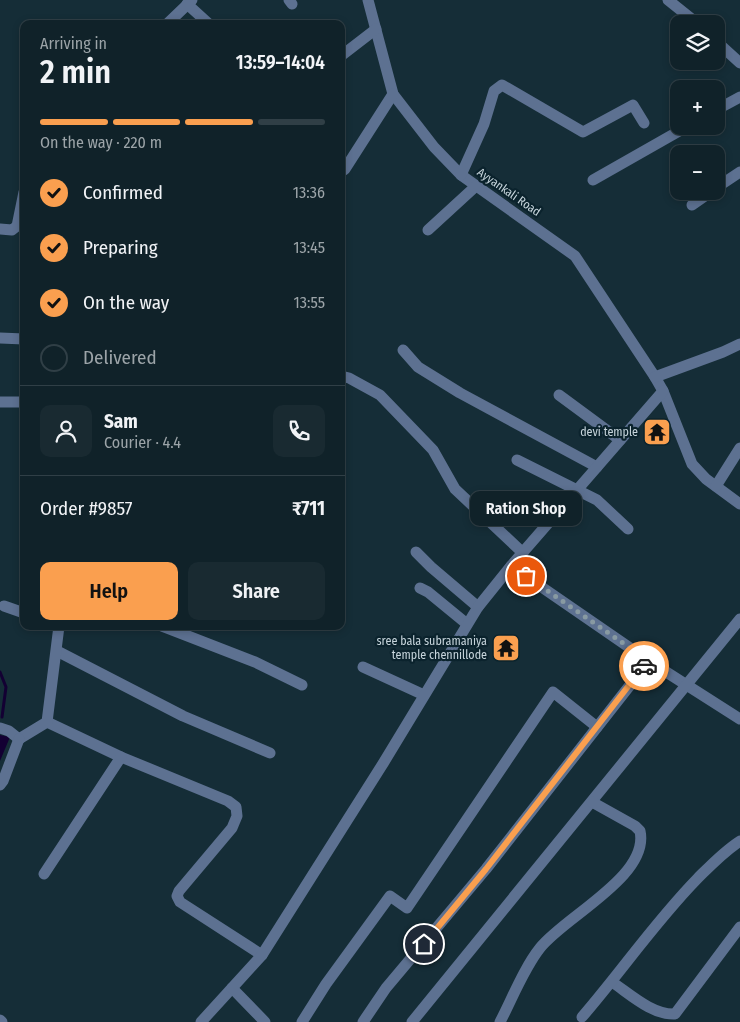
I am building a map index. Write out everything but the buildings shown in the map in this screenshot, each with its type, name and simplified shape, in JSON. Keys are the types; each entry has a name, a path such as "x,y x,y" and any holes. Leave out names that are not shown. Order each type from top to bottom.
{"street":[{"name":"Ayyankali Road","path":"368,0 393,94 434,147 461,174 575,256 663,391 692,464 706,479 740,504"},
{"path":"668,0 687,15"},
{"path":"171,20 189,2 205,20"},
{"path":"345,53 376,29"},
{"path":"725,49 740,63"},
{"path":"461,174 484,124 494,91 502,85 582,132 633,105 644,122"},
{"path":"345,169 393,94"},
{"path":"725,105 740,97"},
{"path":"593,180 672,135"},
{"path":"725,182 740,172"},
{"path":"428,230 476,186"},
{"path":"692,204 698,200"},
{"path":"0,229 12,230 17,226 20,211"},
{"path":"0,338 20,339"},
{"path":"655,377 740,344"},
{"path":"403,350 418,367 460,393 597,467"},
{"path":"345,377 380,395 433,450 455,489 523,553"},
{"path":"201,1022 262,955 478,607 511,566 663,391"},
{"path":"559,395 620,440"},
{"path":"0,402 20,402"},
{"path":"716,486 740,448"},
{"path":"517,460 597,500 628,529"},
{"path":"416,552 430,567 478,607"},
{"path":"511,566 649,661 740,719"},
{"path":"420,588 428,592 467,624"},
{"path":"4,606 20,612"},
{"path":"412,1022 740,619"},
{"path":"48,722 59,630"},
{"path":"172,630 255,662 302,685"},
{"path":"57,651 184,716 270,753"},
{"path":"362,1022 386,988 486,869 649,661"},
{"path":"363,667 424,695"},
{"path":"302,1022 326,984 390,896 408,908 553,692 597,727"},
{"path":"48,722 121,757 236,806 237,816 232,828 179,891 177,896 180,902 262,955"},
{"path":"0,785 19,738 48,722"},
{"path":"0,728 9,731 19,738"},
{"path":"44,874 121,757"},
{"path":"500,1022 538,950 548,938 601,896 622,876 634,860 641,844 640,831 635,826 592,802"},
{"path":"582,1017 612,982 674,902 719,856 740,841"},
{"path":"612,982 653,1008 667,1014 675,1014 740,927"},
{"path":"232,988 265,1022"}],"shaded area":[{"path":"0,735 10,737 0,761"}],"waterway":[{"path":"0,672 6,687 2,717"}],"way so far":[{"path":"526,576 649,661 644,666"}],"place":[{"name":"devi temple","path":"657,432"},
{"name":"Ration Shop","path":"526,576"},
{"name":"sree bala subramaniya temple chennillode","path":"506,648"}],"route":[{"path":"424,944 486,869 644,666"}]}
